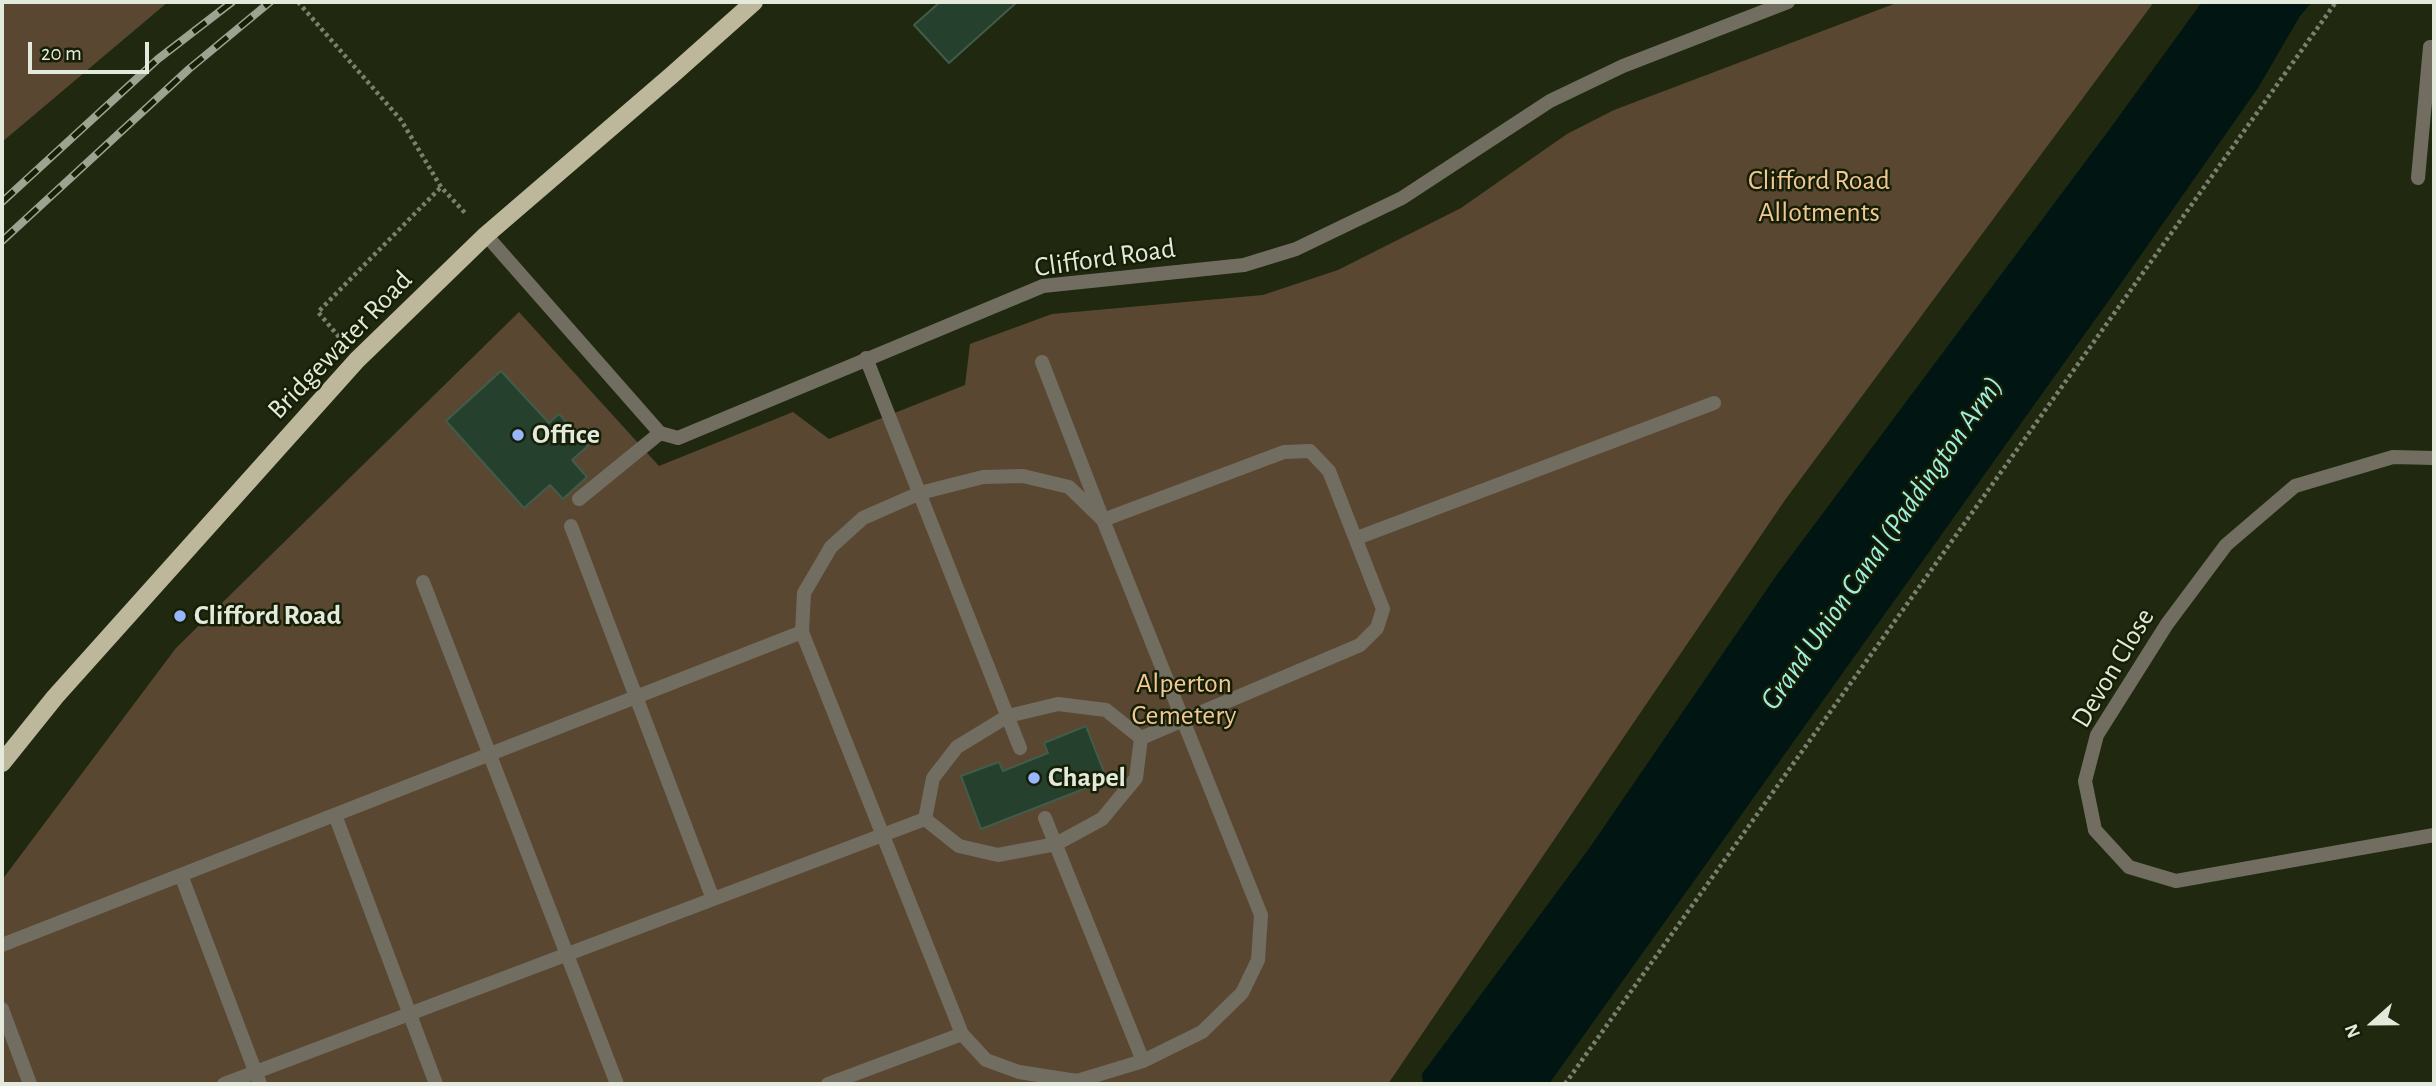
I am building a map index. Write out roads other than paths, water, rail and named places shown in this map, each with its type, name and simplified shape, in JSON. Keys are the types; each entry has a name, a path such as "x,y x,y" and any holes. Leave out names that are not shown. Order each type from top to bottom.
{"main road":[{"name":"Bridgewater Road","path":"2,762 55,696 357,360 486,235 754,2"}],"street":[{"name":"Clifford Road","path":"660,433 678,438 1044,286 1244,265 1296,249 1402,198 1550,101 1623,66 1788,2"},
{"path":"2418,178 2430,47 2434,47"},
{"path":"486,235 660,433 579,499"},
{"path":"866,358 1020,748"},
{"path":"1042,362 1261,915 1258,960 1242,993 1202,1032 1143,1061 1077,1081 1018,1072 986,1060 962,1034 802,632 804,593 831,547 863,518 920,493 983,477 1023,476 1069,487 1103,520"},
{"path":"1357,538 1714,403"},
{"path":"1103,520 1284,452 1310,452 1329,471 1383,609 1377,628 1360,645 1141,737"},
{"name":"Devon Close","path":"2434,458 2393,457 2295,486 2226,545 2166,624 2096,735 2085,781 2095,830 2129,867 2176,881 2434,835"},
{"path":"570,526 713,899"},
{"path":"424,582 617,1084"},
{"path":"2,945 802,632"},
{"path":"925,819 933,778 957,747 1008,716 1058,704 1106,710 1141,737"},
{"path":"925,819 959,846 999,855 1056,844 1101,819 1136,778 1141,737"},
{"path":"335,815 436,1084"},
{"path":"1045,818 1143,1061"},
{"path":"224,1084 258,1078 410,1014 925,819"},
{"path":"181,875 258,1078"},
{"path":"2,1009 30,1084"},
{"path":"828,1084 962,1034"}],"water":[{"name":"Grand Union Canal (Paddington Arm)","path":"2202,2 2312,2 2300,16 2258,88 2117,289 1549,1084 1423,1084 1422,1074 1588,850 1776,576"}],"railway":[{"path":"2,202 158,59 232,2"},
{"path":"2,241 189,69 270,2"}],"place":[{"name":"Office","path":"518,435"},
{"name":"Clifford Road","path":"180,616"},
{"name":"Chapel","path":"1034,778"}],"park label":[{"name":"Clifford Road Allotments","path":"1819,197"},
{"name":"Alperton Cemetery","path":"1184,700"}]}
